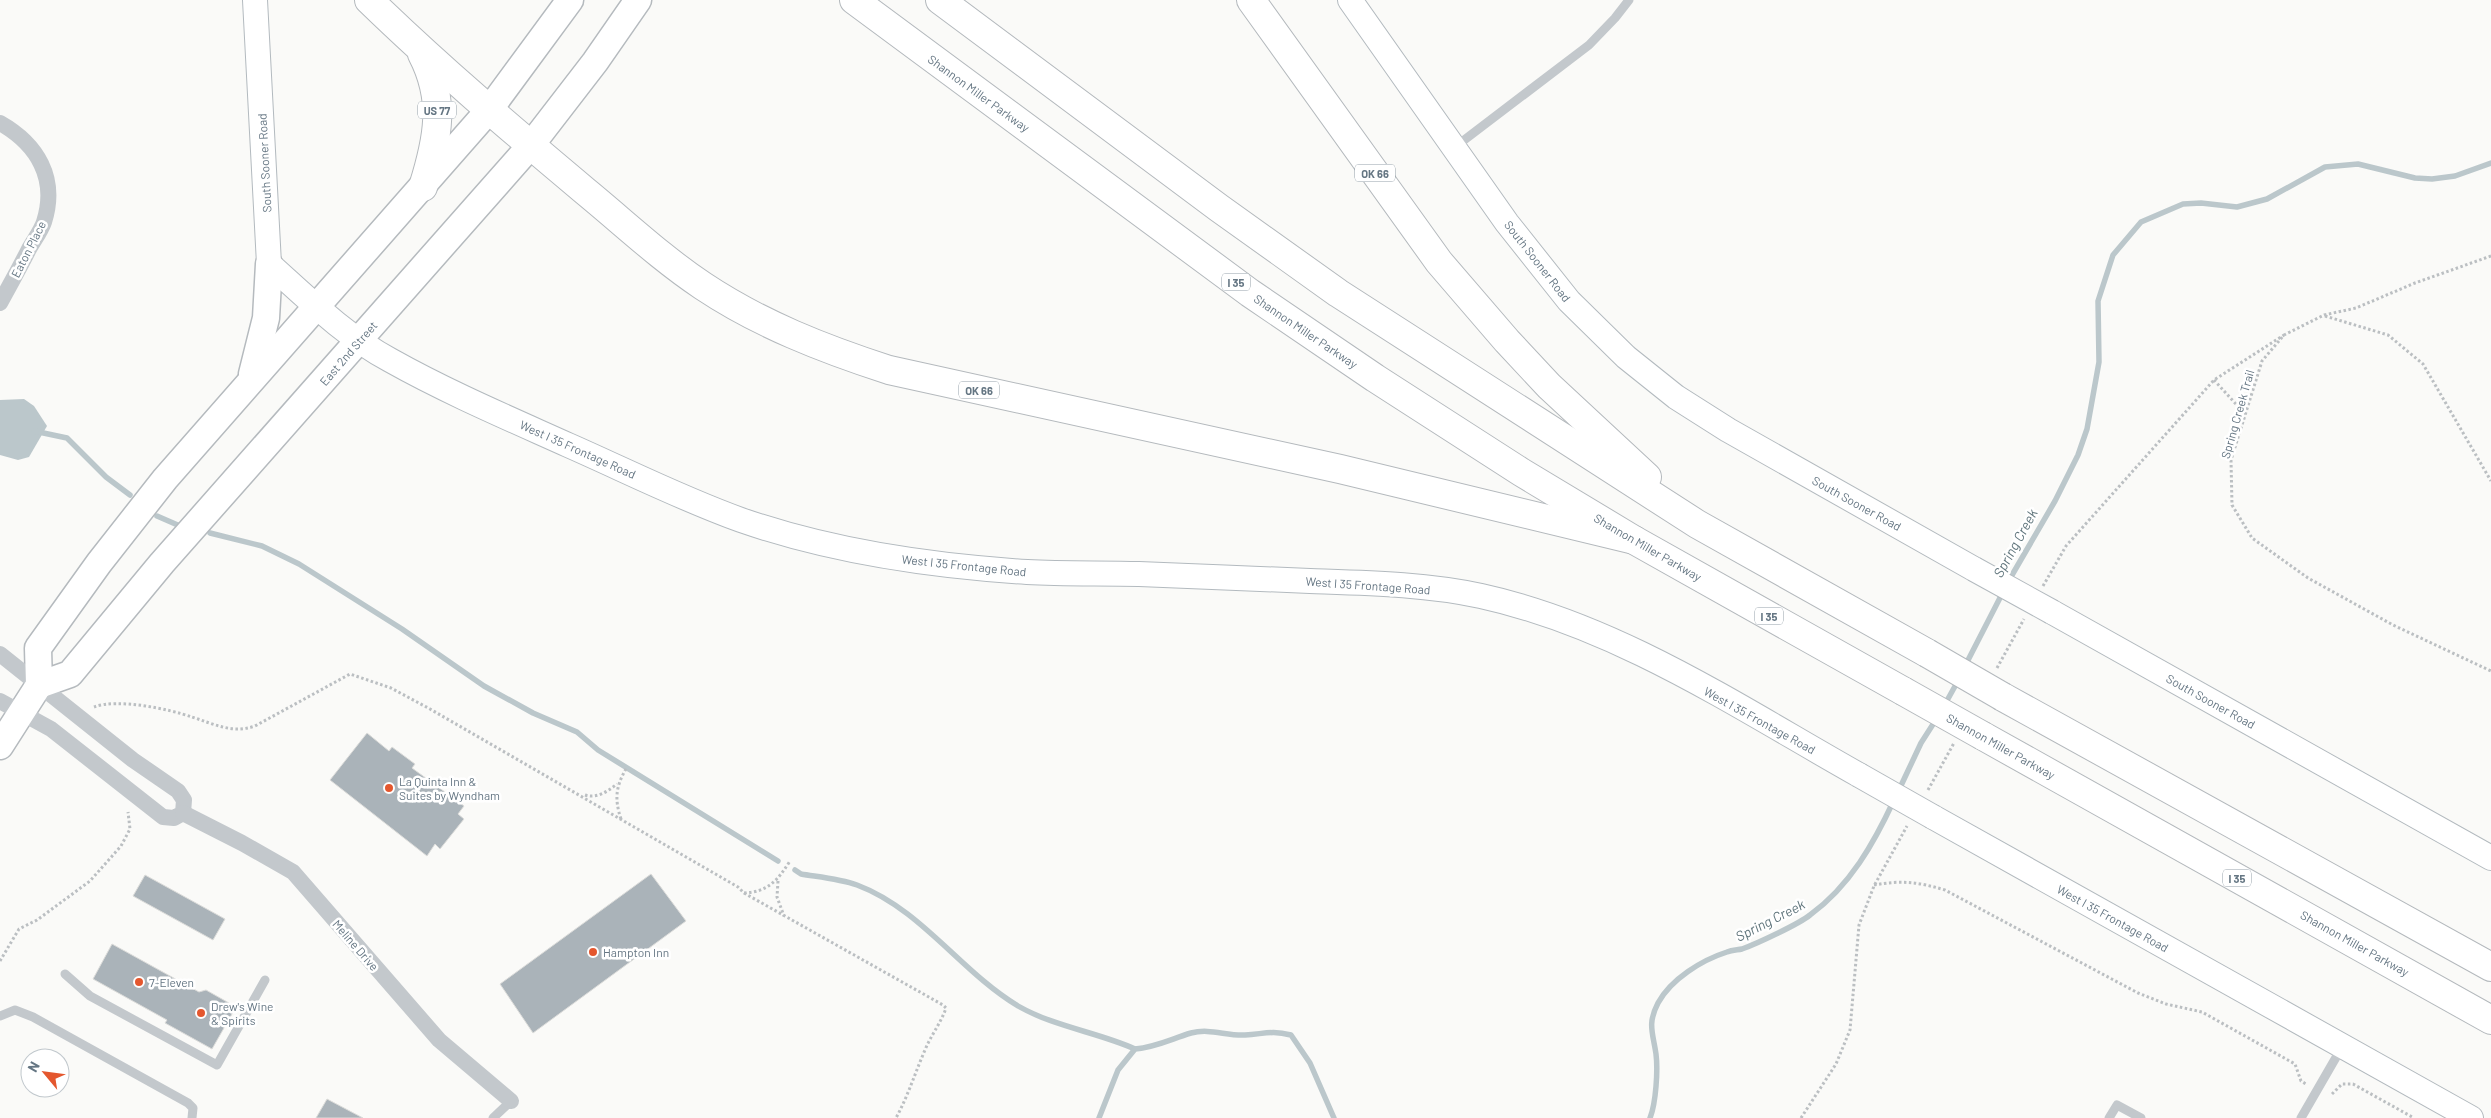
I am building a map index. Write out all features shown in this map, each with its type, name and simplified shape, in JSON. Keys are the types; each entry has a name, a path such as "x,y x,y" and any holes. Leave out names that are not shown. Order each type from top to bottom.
{"highway":[{"name":"US 77","path":"369,0 418,48 431,71 437,97 438,114 435,149 423,187"},
{"name":"Shannon Miller Parkway","path":"854,0 1250,292 1383,383 1634,540 2491,1020"},
{"path":"940,0 1338,293 1697,524 2003,697 2491,967"},
{"name":"OK 66","path":"1251,0 1445,269 1549,386 1697,524"},
{"path":"418,48 489,110"},
{"name":"OK 66","path":"489,110 702,286 776,327 830,351 889,370 1330,467 1634,540"}],"main road":[{"path":"0,746 11,707 39,685 38,648 99,563 164,479 489,110 570,0"},
{"name":"East 2nd Street","path":"39,685 70,674 168,556 531,145 595,62 638,0"},
{"path":"249,382 266,318 269,264"}],"street":[{"name":"South Sooner Road","path":"256,0 269,264"},
{"name":"South Sooner Road","path":"1350,0 1508,224 1569,301 1626,357 1676,397 1728,430 2491,858"},
{"name":"Eaton Place","path":"0,123 25,140 40,159 45,173 48,205 43,223 0,303"},
{"path":"269,264 315,306"},
{"name":"West I 35 Frontage Road","path":"315,306 359,340 388,359 513,420 688,498 740,519 800,538 947,565 1011,570 1419,586 1480,596 1544,613 1604,636 1656,661 2471,1118"},
{"path":"0,654 149,772 178,790 184,800 183,814"},
{"name":"Meline Drive","path":"11,707 51,729 163,817 174,818 183,814 242,842 293,872 439,1040 512,1101"}],"lane":[{"path":"1454,147 1589,45 1629,0"},
{"path":"65,974 90,996 217,1064 265,980"},
{"path":"0,1016 14,1010 33,1017 188,1103 193,1108 192,1118"},
{"path":"2301,1118 2342,1046"},
{"path":"493,1118 512,1101"},
{"path":"2109,1118 2117,1105 2141,1118"}],"path":[{"name":"Spring Creek Trail","path":"2491,256 2415,283 2356,308 2324,315 2284,335 2262,361 2231,460 2232,505 2252,538 2325,588 2393,625 2491,671"},
{"path":"2324,315 2388,335 2423,364 2491,481"},
{"path":"2214,380 2245,414"},
{"path":"92,708 98,706 136,705 192,717 227,729 245,730 343,676 357,674 390,688 580,794 738,888 744,894 943,1005 946,1008 945,1013 924,1050 906,1100 896,1118"},
{"path":"621,819 616,801 618,783 627,767"},
{"path":"580,794 590,797 597,796 618,783"},
{"path":"0,960 18,928 37,920 90,882 121,846 130,829 128,811"},
{"path":"744,894 761,892 778,880 790,861"},
{"path":"778,880 777,897 784,916"},
{"path":"1874,886 1899,881 1920,883 1945,890 2138,993 2166,1004 2202,1012 2295,1064 2301,1081 2316,1090 2331,1095 2342,1084 2354,1084 2414,1118"}],"shaded area":[{"path":"24,399 34,406 47,426 29,457 18,460 0,455 0,400"}],"building":[{"name":"La Quinta Inn & Suites by Wyndham","path":"367,733 389,751 392,747 415,764 412,768 464,806 458,814 464,819 440,849 435,844 427,856 330,780"},
{"name":"Hampton Inn","path":"651,874 686,921 533,1033 500,984"},
{"path":"145,875 225,919 213,940 133,896"},
{"path":"112,944 199,992 206,990 236,1007 212,1049 165,1023 167,1020 93,979"},
{"path":"327,1099 363,1118 316,1118"}],"waterway":[{"name":"Spring Creek","path":"2008,582 2055,501 2078,455 2087,429 2099,362 2098,301 2113,255 2141,222 2183,204 2201,203 2237,207 2267,199 2325,167 2358,164 2415,178 2432,179 2455,176 2491,163"},
{"path":"34,431 67,438 106,477 130,495"},
{"path":"157,516 180,526"},
{"path":"210,533 262,546 299,564 402,629 484,686 533,713 577,732 598,750 778,861"},
{"name":"Spring Creek","path":"1965,666 2003,592"},
{"name":"Spring Creek","path":"1944,706 1959,679"},
{"name":"Spring Creek","path":"1898,792 1921,743 1937,718"},
{"name":"Spring Creek","path":"1650,1118 1655,1095 1657,1069 1652,1023 1655,1010 1664,994 1679,978 1698,965 1777,934 1804,919 1824,903 1837,891 1860,863 1894,800"},
{"path":"795,870 801,874 857,885 880,896 901,909 997,992 1018,1006 1047,1019 1135,1049"},
{"name":"Spring Creek","path":"1099,1118 1118,1070 1135,1049 1157,1045 1191,1033 1205,1031 1238,1035 1273,1033 1291,1035 1310,1063 1334,1118"}],"place":[{"name":"La Quinta Inn & Suites by Wyndham","path":"389,788"},
{"name":"Hampton Inn","path":"593,952"},
{"name":"7-Eleven","path":"139,982"},
{"name":"Drew's Wine & Spirits","path":"201,1013"}]}
